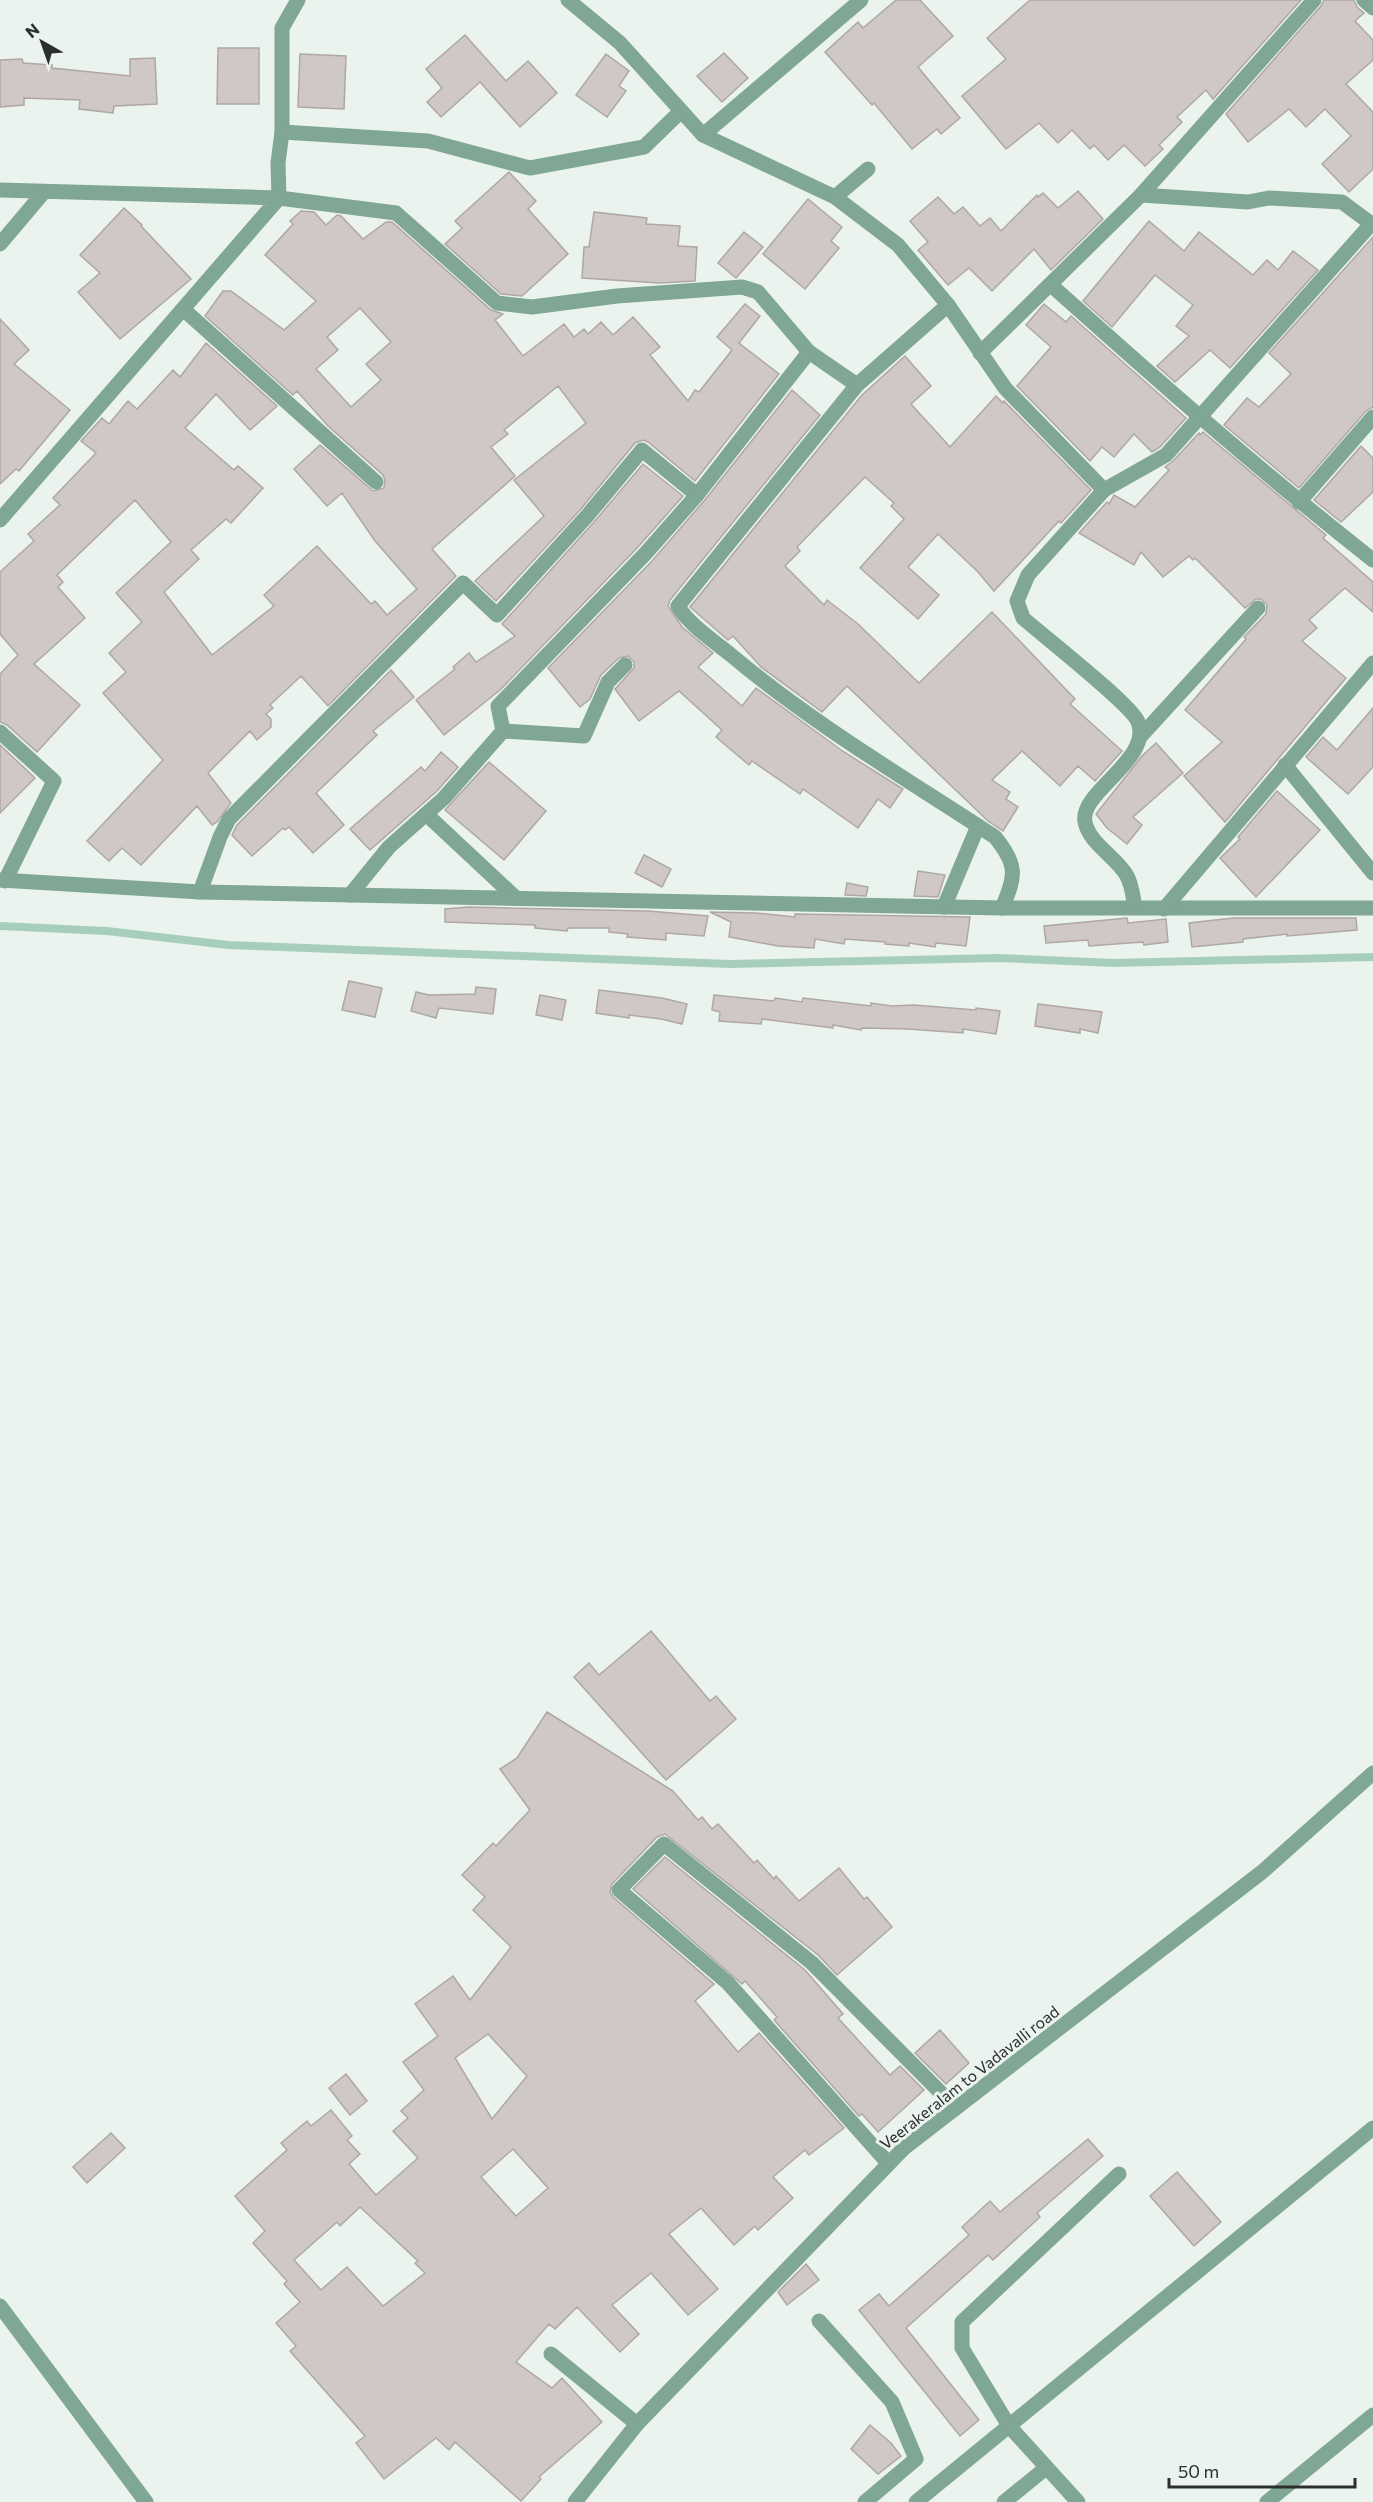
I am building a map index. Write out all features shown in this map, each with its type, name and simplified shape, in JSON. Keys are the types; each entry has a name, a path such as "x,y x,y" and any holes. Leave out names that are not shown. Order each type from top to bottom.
{"street":[{"path":"0,520 279,198 278,164 282,132 282,28 298,0"},
{"path":"568,0 620,43 703,135 835,197 898,245 948,305 1005,388 1104,490"},
{"path":"703,135 861,0"},
{"path":"980,353 1141,195 1314,0"},
{"path":"1364,0 1373,8"},
{"path":"282,132 428,141 530,168 644,147 680,112"},
{"path":"835,197 868,169"},
{"path":"0,190 279,198 396,213 497,303 532,307 617,296 742,287 758,292 809,352 857,385"},
{"path":"0,244 44,192"},
{"path":"1140,737 1138,721 1123,704 1023,618 1017,601 1028,575 1104,490 1166,455 1372,224 1342,202 1269,198 1248,202 1141,195"},
{"path":"1051,285 1200,418 1299,502 1373,560"},
{"path":"948,305 857,385 678,606 702,632 770,688 840,738 995,837 1006,850 1014,867 1012,885 1002,908"},
{"path":"183,309 376,482"},
{"path":"503,731 498,705 645,554 697,495 809,352"},
{"path":"1299,502 1373,417"},
{"path":"201,892 220,837 230,819 463,583 497,615 587,516 642,450 697,495"},
{"path":"1136,907 1127,876 1090,833 1085,821 1089,806 1135,750 1140,737 1258,608"},
{"path":"1164,909 1373,663"},
{"path":"503,731 584,736 608,682 625,665"},
{"path":"350,895 389,846 444,798 503,731"},
{"path":"0,732 54,781 2,880 201,892 944,907 1164,909 1370,906"},
{"path":"1285,765 1373,873"},
{"path":"426,814 516,898"},
{"path":"944,907 978,826"},
{"name":"Veerakeralam to Vadavalli road","path":"575,2502 637,2424 888,2163 1262,1872 1373,1773"},
{"path":"888,2163 728,1983 619,1890 664,1844 812,1963 956,2108"},
{"path":"916,2502 1373,2128"},
{"path":"1078,2502 1009,2426 962,2348 962,2322 1119,2174"},
{"path":"0,2306 146,2502"},
{"path":"819,2321 892,2402 916,2459 865,2502"},
{"path":"551,2354 637,2424"},
{"path":"1267,2502 1373,2415"},
{"path":"1004,2502 1046,2468"}],"building":[{"path":"896,0 920,0 953,36 918,67 960,118 941,134 937,129 912,149 874,103 872,105 825,52 858,22 863,28"},
{"path":"1030,0 1301,0 1213,99 1206,90 1177,117 1182,122 1159,145 1163,149 1145,166 1124,145 1108,160 1094,145 1090,149 1072,130 1058,143 1039,123 1006,149 962,96 1006,59 987,38"},
{"path":"1324,0 1354,0 1357,7 1364,13 1355,21 1373,40 1373,60 1346,84 1373,112 1373,169 1349,192 1322,164 1351,136 1325,109 1306,127 1289,109 1248,142 1226,114"},
{"path":"465,35 506,81 528,61 557,93 520,127 480,82 441,117 427,102 442,88 426,69"},
{"path":"218,48 259,48 259,104 217,104"},
{"path":"724,53 748,78 722,102 697,76"},
{"path":"300,54 346,56 344,109 298,107"},
{"path":"606,54 629,71 619,86 626,91 607,117 576,95"},
{"path":"155,58 157,104 114,106 113,113 79,109 80,100 24,98 24,105 0,107 0,60 22,59 23,63 52,65 52,68 130,76 130,59"},
{"path":"509,172 536,201 528,209 568,254 522,296 501,294 445,244 462,228 455,221"},
{"path":"1078,191 1103,219 1051,270 1034,249 992,291 969,268 948,285 918,250 928,242 910,221 938,197 954,214 963,207 980,226 990,218 1001,231 1037,195 1038,197 1043,193 1058,208"},
{"path":"808,199 842,227 831,241 839,248 805,289 763,254"},
{"path":"124,208 191,279 120,339 78,292 100,273 80,255"},
{"path":"301,211 314,212 326,225 337,215 341,216 363,239 386,222 392,222 491,310 503,314 495,320 523,356 564,324 574,337 584,329 588,334 601,322 613,335 633,317 660,347 650,355 688,401 695,390 699,392 732,350 717,337 745,304 760,316 739,343 779,374 695,481 648,442 643,440 635,443 580,510 496,601 475,581 544,516 514,480 586,423 558,386 504,430 508,434 491,447 515,476 432,549 456,576 328,706 301,676 270,705 273,708 266,714 271,719 271,727 257,740 250,731 208,773 231,803 217,822 212,825 197,806 141,865 122,848 109,861 87,841 163,760 103,693 126,672 109,653 142,622 116,593 171,542 135,500 57,575 63,582 58,587 85,618 34,664 80,705 37,752 7,725 0,722 0,674 18,655 0,634 0,572 34,541 28,534 60,505 53,498 96,453 81,441 102,418 109,424 128,401 137,409 173,370 180,377 206,343 277,406 250,430 216,394 185,428 234,470 238,466 263,488 231,523 226,519 191,550 199,559 164,592 212,655 274,606 264,595 317,546 371,604 375,601 387,615 417,589 375,541 342,493 327,506 294,469 320,445 373,491 384,488 383,475 328,426 297,391 293,395 205,316 223,291 231,291 284,330 316,301 265,255 293,224 290,221","holes":["360,308 391,342 366,364 381,380 351,407 316,369 338,350 327,337"]},
{"path":"594,212 647,218 646,224 680,226 678,246 697,247 695,281 659,283 582,278 584,247 589,247"},
{"path":"1149,221 1184,251 1199,232 1253,275 1267,260 1278,270 1293,251 1318,270 1230,368 1210,350 1175,382 1157,366 1189,336 1176,326 1193,305 1155,275 1112,327 1083,301"},
{"path":"744,232 763,247 736,278 718,263"},
{"path":"1373,237 1373,407 1366,411 1299,488 1224,425 1247,398 1259,407 1291,374 1269,353"},
{"path":"1044,304 1066,322 1071,316 1186,418 1160,447 1152,452 1134,434 1114,457 1102,447 1090,461 1017,386 1051,347 1026,325"},
{"path":"0,319 29,350 14,364 70,410 19,471 16,469 0,484"},
{"path":"905,356 931,386 911,404 950,447 996,396 1003,403 1004,401 1091,490 994,591 978,572 938,534 908,567 939,595 918,619 860,568 904,519 891,506 894,503 865,477 797,547 800,551 785,566 824,605 827,600 858,624 919,683 992,612 1075,699 1070,704 1122,751 1095,781 1078,766 1060,786 1022,751 992,780 1010,792 1006,799 1018,807 1003,831 988,821 847,686 822,712 761,667 733,636 728,640 690,607 862,395"},
{"path":"792,390 820,415 670,600 668,606 682,627 713,653 698,667 742,706 756,688 844,752 903,789 890,808 878,799 858,828 803,789 800,794 752,761 749,765 716,737 722,730 679,691 639,721 615,689 634,668 634,662 628,656 619,658 601,675 590,699 580,707 548,668 652,561 704,501"},
{"path":"1203,432 1326,535 1323,538 1373,582 1373,612 1345,588 1309,620 1317,628 1302,641 1346,678 1225,822 1184,776 1222,742 1185,710 1246,639 1244,637 1266,614 1267,605 1261,599 1256,599 1245,608 1195,558 1193,560 1189,556 1163,577 1141,552 1134,565 1079,533 1107,502 1109,504 1114,495 1135,507 1169,470 1165,467 1199,433 1200,435"},
{"path":"1361,446 1373,458 1373,492 1341,522 1314,500"},
{"path":"643,464 683,496 638,547 500,690 444,735 416,700 455,669 453,667 469,653 476,662 515,636 502,624"},
{"path":"391,670 414,697 373,731 377,735 316,793 344,825 313,853 289,827 285,830 283,828 252,856 232,835 237,825"},
{"path":"1373,708 1373,767 1348,794 1306,757 1323,737 1337,750"},
{"path":"1156,743 1183,773 1133,817 1142,825 1127,844 1107,828 1096,814 1142,756"},
{"path":"0,745 35,778 0,813"},
{"path":"441,752 458,767 437,791 370,850 350,829 421,767 425,771"},
{"path":"489,762 546,811 504,860 445,810"},
{"path":"1277,791 1320,830 1256,897 1220,858 1240,839 1238,837"},
{"path":"644,855 671,869 662,887 635,873"},
{"path":"918,871 945,875 938,897 914,896"},
{"path":"847,883 868,887 866,896 845,895"},
{"path":"468,907 648,911 708,916 704,936 666,933 666,940 627,937 628,934 609,932 609,928 568,928 567,931 535,928 535,925 445,922 445,909"},
{"path":"710,912 795,917 795,914 970,917 966,946 936,943 935,947 909,943 909,946 845,939 844,944 815,939 814,948 778,946 729,937 731,922"},
{"path":"1127,918 1128,923 1166,919 1168,942 1089,946 1088,940 1046,943 1044,926"},
{"path":"1233,918 1356,918 1357,930 1287,936 1287,934 1243,939 1243,942 1192,947 1189,923"},
{"path":"349,981 382,988 375,1017 342,1010"},
{"path":"476,987 496,989 493,1014 439,1008 436,1018 411,1011 416,992 429,995 475,994"},
{"path":"599,990 662,998 687,1004 682,1024 661,1019 629,1015 629,1018 596,1013"},
{"path":"540,995 566,1000 562,1020 536,1015"},
{"path":"714,995 774,1001 775,998 802,1002 803,998 871,1006 871,1003 1000,1011 996,1034 963,1029 963,1033 908,1029 862,1028 861,1030 833,1025 833,1028 762,1019 761,1024 719,1021 720,1012 712,1010"},
{"path":"1038,1004 1102,1012 1098,1033 1080,1029 1080,1033 1035,1026"},
{"path":"651,1631 710,1701 716,1696 736,1719 666,1780 574,1677 589,1663 599,1675"},
{"path":"547,1712 673,1791 698,1820 702,1817 712,1829 718,1824 754,1863 757,1860 774,1879 776,1876 799,1901 839,1868 864,1899 867,1897 892,1927 837,1975 818,1955 665,1834 657,1837 612,1884 610,1892 613,1897 714,1984 695,2001 738,2052 759,2033 844,2128 809,2155 805,2150 773,2177 793,2198 758,2230 755,2226 734,2245 701,2208 669,2234 718,2289 688,2315 651,2273 612,2305 639,2334 620,2352 577,2307 555,2329 549,2324 516,2362 552,2388 562,2378 602,2422 539,2477 541,2479 521,2501 455,2442 449,2450 436,2438 384,2479 356,2443 365,2436 290,2351 296,2346 276,2323 300,2302 284,2284 287,2281 253,2243 265,2231 235,2196 287,2150 281,2143 307,2121 311,2126 331,2110 352,2136 347,2140 360,2154 349,2164 376,2195 418,2158 393,2131 408,2118 401,2111 424,2090 403,2062 438,2036 415,2004 453,1976 470,2000 511,1947 473,1910 485,1897 462,1875 493,1843 496,1846 530,1810 500,1769 517,1758","holes":["488,2034 527,2076 492,2119 455,2058","513,2149 548,2188 516,2216 481,2177","360,2207 418,2261 415,2263 425,2273 383,2306 347,2267 321,2290 294,2260 337,2222 340,2226"]},
{"path":"665,1857 805,1970 843,2014 838,2018 890,2075 900,2066 924,2090 878,2132 862,2114 859,2116 774,2020 777,2017 745,1981 742,1984 633,1889"},
{"path":"940,2030 969,2063 946,2084 915,2053"},
{"path":"346,2074 367,2101 350,2115 329,2088"},
{"path":"111,2133 125,2148 87,2183 73,2167"},
{"path":"1088,2139 1103,2156 1037,2213 1040,2217 993,2260 988,2255 906,2328 979,2420 960,2436 859,2310 879,2294 889,2306 969,2235 962,2227 990,2201 1000,2212"},
{"path":"1177,2172 1221,2222 1194,2246 1150,2196"},
{"path":"806,2264 819,2280 787,2305 778,2292"},
{"path":"870,2425 891,2443 901,2456 878,2474 851,2449"}],"waterway":[{"path":"0,926 107,931 228,945 730,964 998,958 1113,963 1373,957"}]}
